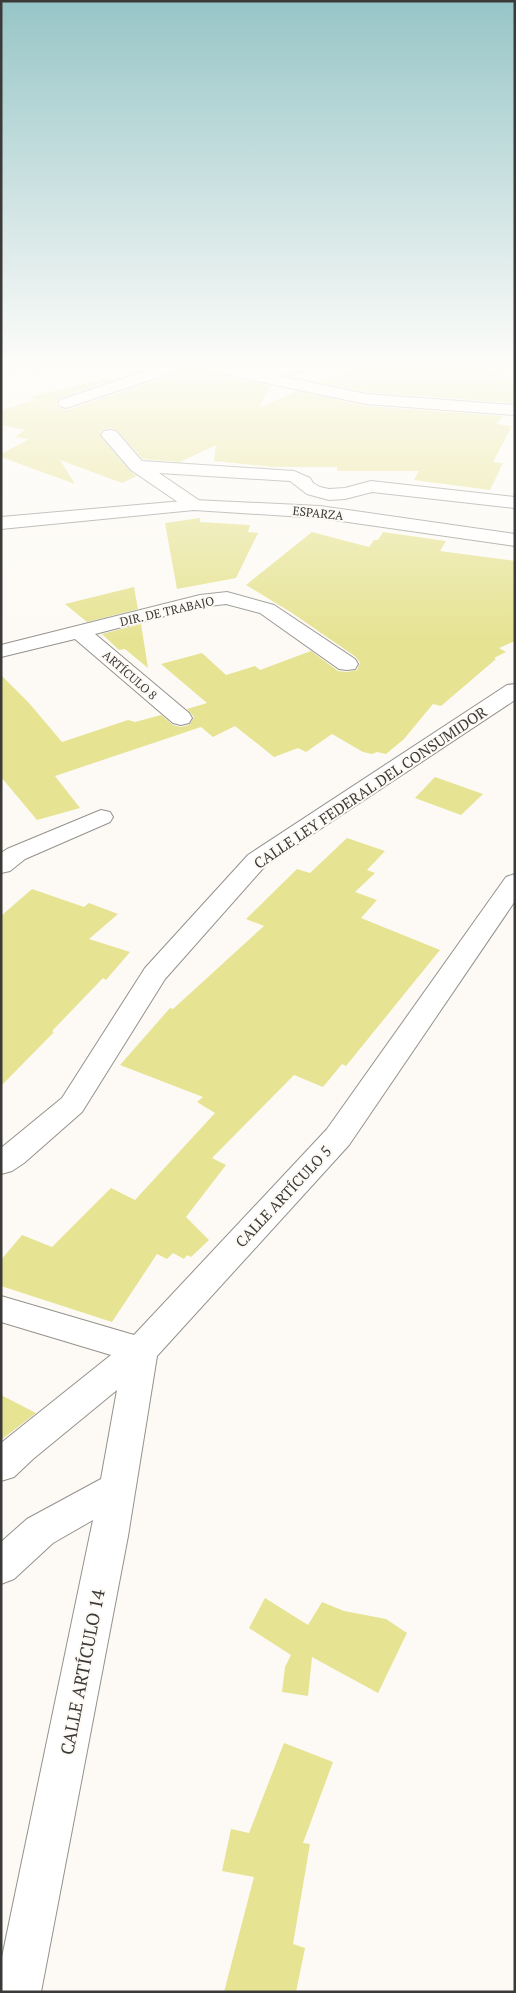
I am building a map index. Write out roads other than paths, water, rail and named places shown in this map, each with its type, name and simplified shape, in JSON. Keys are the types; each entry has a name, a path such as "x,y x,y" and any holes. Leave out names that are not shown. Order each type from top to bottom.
{"street":[{"path":"128,456 137,466 194,505"},
{"path":"137,466 294,476 304,482 305,486 324,504 370,486 515,503"},
{"name":"ESPARZA","path":"1,524 194,505 324,504 515,540"},
{"name":"DIR. DE TRABAJO","path":"1,651 200,601 227,598 267,609 346,664"},
{"name":"ARTÍCULO 8","path":"80,632 181,718"},
{"name":"CALLE LEY FEDERAL DEL CONSUMIDOR","path":"1,1163 72,1105 155,974 257,860 515,690"},
{"path":"1,866 16,854 101,817"},
{"name":"CALLE ARTÍCULO 5","path":"1,1466 20,1448 141,1351 338,1137 515,882"},
{"path":"1,1309 141,1351"},
{"name":"CALLE ARTÍCULO 14","path":"18,1992 118,1488 141,1351"},
{"path":"1,1567 40,1531 118,1488"}]}
